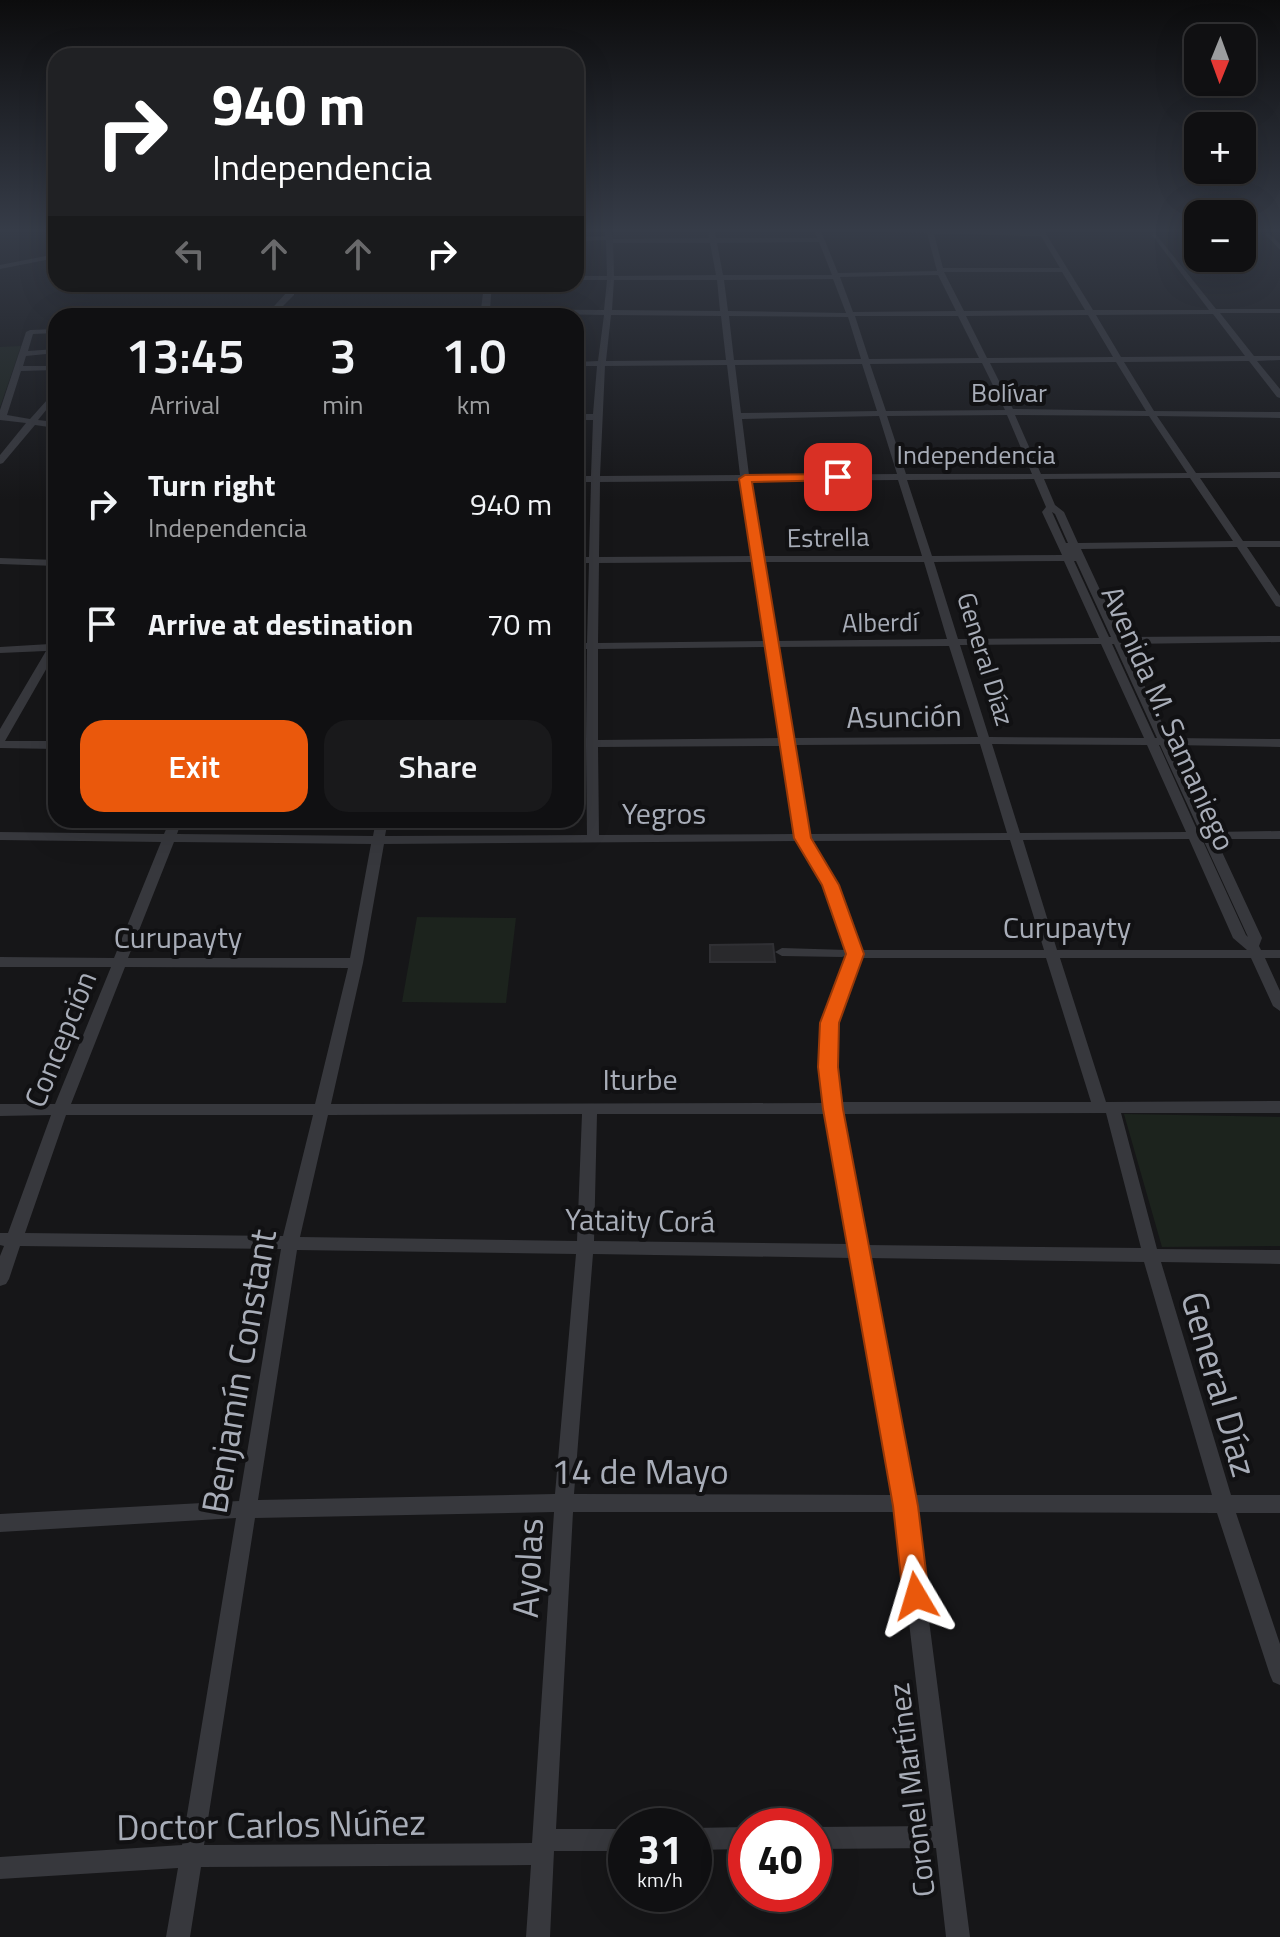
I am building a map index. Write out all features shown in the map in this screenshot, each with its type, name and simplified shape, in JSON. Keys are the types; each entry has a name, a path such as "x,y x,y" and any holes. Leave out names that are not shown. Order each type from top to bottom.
{"street":[{"path":"593,839 593,560 600,364 607,319"},
{"path":"725,319 745,479 802,838 831,885 848,954"},
{"name":"General Díaz","path":"855,319 932,558 984,740 1052,953 1106,1107 1222,1504 1280,1675"},
{"name":"Avenida M. Samaniego","path":"965,319 1038,476 1051,507 1047,512 1069,546 1208,835 1255,938 1254,950"},
{"path":"1092,319 1280,604"},
{"path":"1222,319 1280,395"},
{"path":"48,331 30,332 1,417 48,423"},
{"path":"24,354 48,352"},
{"path":"584,364 1280,358"},
{"path":"19,369 48,368"},
{"path":"0,461 33,420 48,407"},
{"name":"Bolívar","path":"737,416 1010,412 1153,416 1280,415"},
{"path":"584,417 598,417"},
{"name":"Independencia","path":"584,479 1280,475"},
{"path":"1069,546 1280,544"},
{"name":"Estrella","path":"584,560 1074,558"},
{"path":"0,561 48,563"},
{"name":"Alberdí","path":"584,646 1280,639"},
{"name":"Avenida M. Samaniego","path":"1112,640 1150,740 1193,836 1240,938 1254,950 1280,1006"},
{"path":"0,650 48,647"},
{"path":"48,658 0,741 48,744"},
{"name":"Asunción","path":"584,744 984,740 1280,743"},
{"name":"Concepción","path":"0,1279 8,1239 173,828"},
{"name":"Benjamín Constant","path":"178,1937 290,1243 356,963 380,828"},
{"name":"Yegros","path":"0,836 378,840 1280,835"},
{"name":"Curupayty","path":"782,952 1254,950 1280,954"},
{"name":"Coronel Martínez","path":"848,954 827,1036 833,1109 905,1506 958,1937"},
{"name":"Curupayty","path":"0,962 356,963"},
{"name":"Ayolas","path":"538,1937 564,1503 585,1247 590,1107"},
{"name":"Iturbe","path":"0,1110 1280,1107"},
{"name":"Yataity Corá","path":"8,1239 1280,1257"},
{"name":"14 de Mayo","path":"0,1523 247,1509 564,1503 905,1506 1280,1504"},
{"path":"832,1838 944,1837"},
{"name":"Doctor Carlos Núñez","path":"0,1868 191,1856 544,1847 608,1842"}],"shaded area":[{"path":"21,346 0,407 0,347"},
{"path":"417,917 516,918 506,1003 402,1002"},
{"path":"1124,1114 1280,1117 1280,1246 1162,1247"}],"building":[{"path":"773,944 775,962 710,962 710,945"}],"route":[{"path":"838,477 745,479 802,838 831,885 855,954 829,1023 828,1067 905,1506 916,1596"}]}
